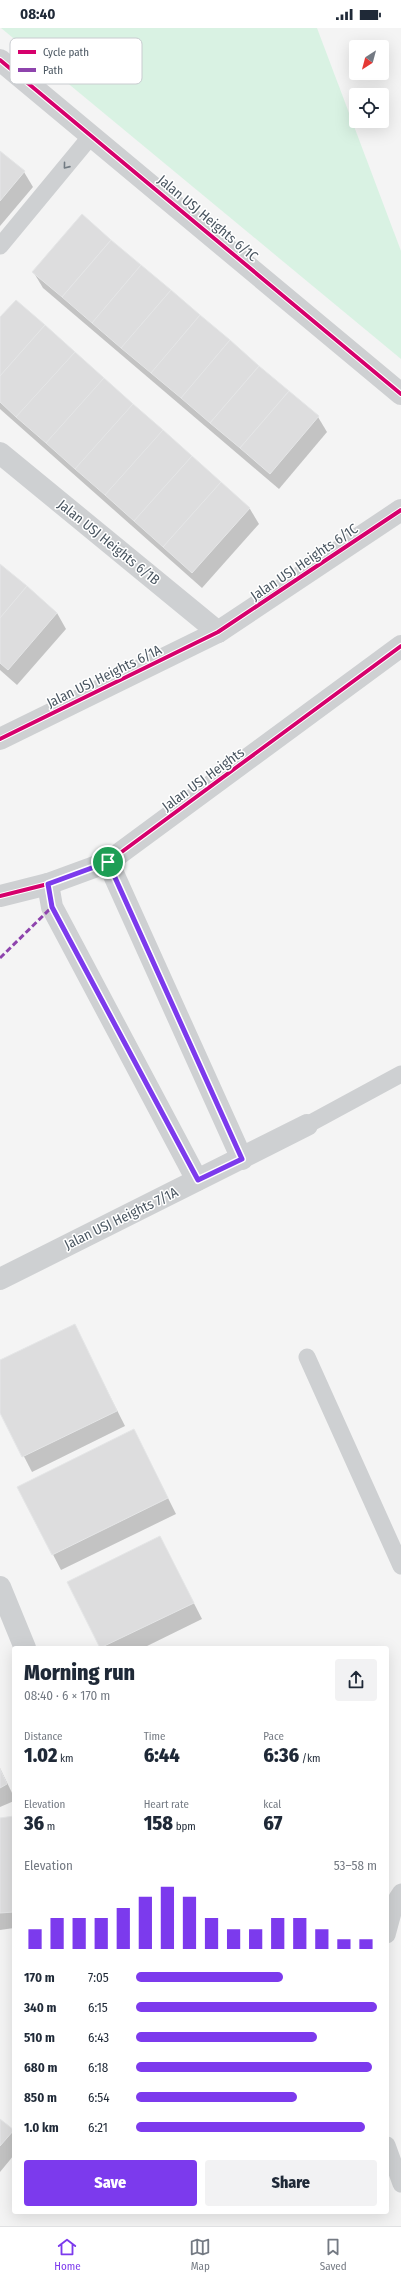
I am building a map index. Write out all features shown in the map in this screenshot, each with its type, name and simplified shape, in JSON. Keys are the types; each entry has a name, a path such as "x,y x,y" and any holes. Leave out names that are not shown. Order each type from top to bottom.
{"street":[{"name":"Jalan USJ Heights 6/1C","path":"0,60 10,68"},
{"name":"Jalan USJ Heights 6/1C","path":"29,84 401,394"},
{"name":"Jalan USJ Heights 6/1B","path":"0,453 218,632"},
{"name":"Jalan USJ Heights 6/1C","path":"218,632 401,510"},
{"name":"Jalan USJ Heights 6/1A","path":"0,739 218,632"},
{"name":"Jalan USJ Heights","path":"0,896 48,884 108,862 401,646"},
{"path":"108,862 242,1159"},
{"path":"48,884 52,907 198,1180"},
{"name":"Jalan USJ Heights 7/1A","path":"0,1279 242,1159 307,1124"},
{"path":"0,1587 24,1646"}],"lane":[{"path":"0,246 91,136"},
{"path":"307,1124 401,1074"},
{"path":"307,1357 401,1566"},
{"path":"389,1928 397,1898 401,1892"},
{"path":"389,2151 401,2184"}],"green space":[{"path":"1,28 317,28 349,113 349,128 355,128 401,251 401,359 69,84 142,84 142,38 13,38"}],"building":[{"path":"0,151 25,171 0,201"},
{"path":"82,214 111,240 62,297 32,272"},
{"path":"111,240 141,265 92,323 62,297"},
{"path":"141,265 171,290 121,348 92,323"},
{"path":"171,290 200,315 151,373 121,348"},
{"path":"16,300 45,325 0,376 0,317"},
{"path":"200,315 230,340 181,398 151,373"},
{"path":"45,325 75,352 16,417 0,402 0,376"},
{"path":"230,340 259,366 210,423 181,398"},
{"path":"75,352 104,378 46,443 16,417"},
{"path":"259,366 289,391 240,448 210,423"},
{"path":"104,378 133,404 75,469 46,443"},
{"path":"289,391 319,416 270,474 240,448"},
{"path":"133,404 163,430 105,495 75,469"},
{"path":"163,430 192,456 134,521 105,495"},
{"path":"192,456 221,482 163,547 134,521"},
{"path":"221,482 250,508 192,573 163,547"},
{"path":"0,564 27,586 0,618"},
{"path":"27,586 57,613 8,670 0,663 0,618"},
{"path":"75,1324 117,1411 22,1457 0,1413 0,1360"},
{"path":"134,1429 168,1498 52,1555 17,1487"},
{"path":"160,1536 194,1603 104,1646 99,1646 67,1582"},
{"path":"0,1769 7,1784 0,1788"},
{"path":"12,1816 12,1912 0,1913 0,1818"},
{"path":"0,2119 12,2128 12,2132 0,2146"}],"marked path":[{"path":"0,958 52,907"}],"cycle path":[{"path":"0,60 10,68"},
{"path":"29,84 401,394"},
{"path":"0,739 218,632 401,510"},
{"path":"0,896 48,884 108,862 401,646"}],"route":[{"path":"108,862 242,1159 198,1180 52,907 48,884 108,862"}]}
